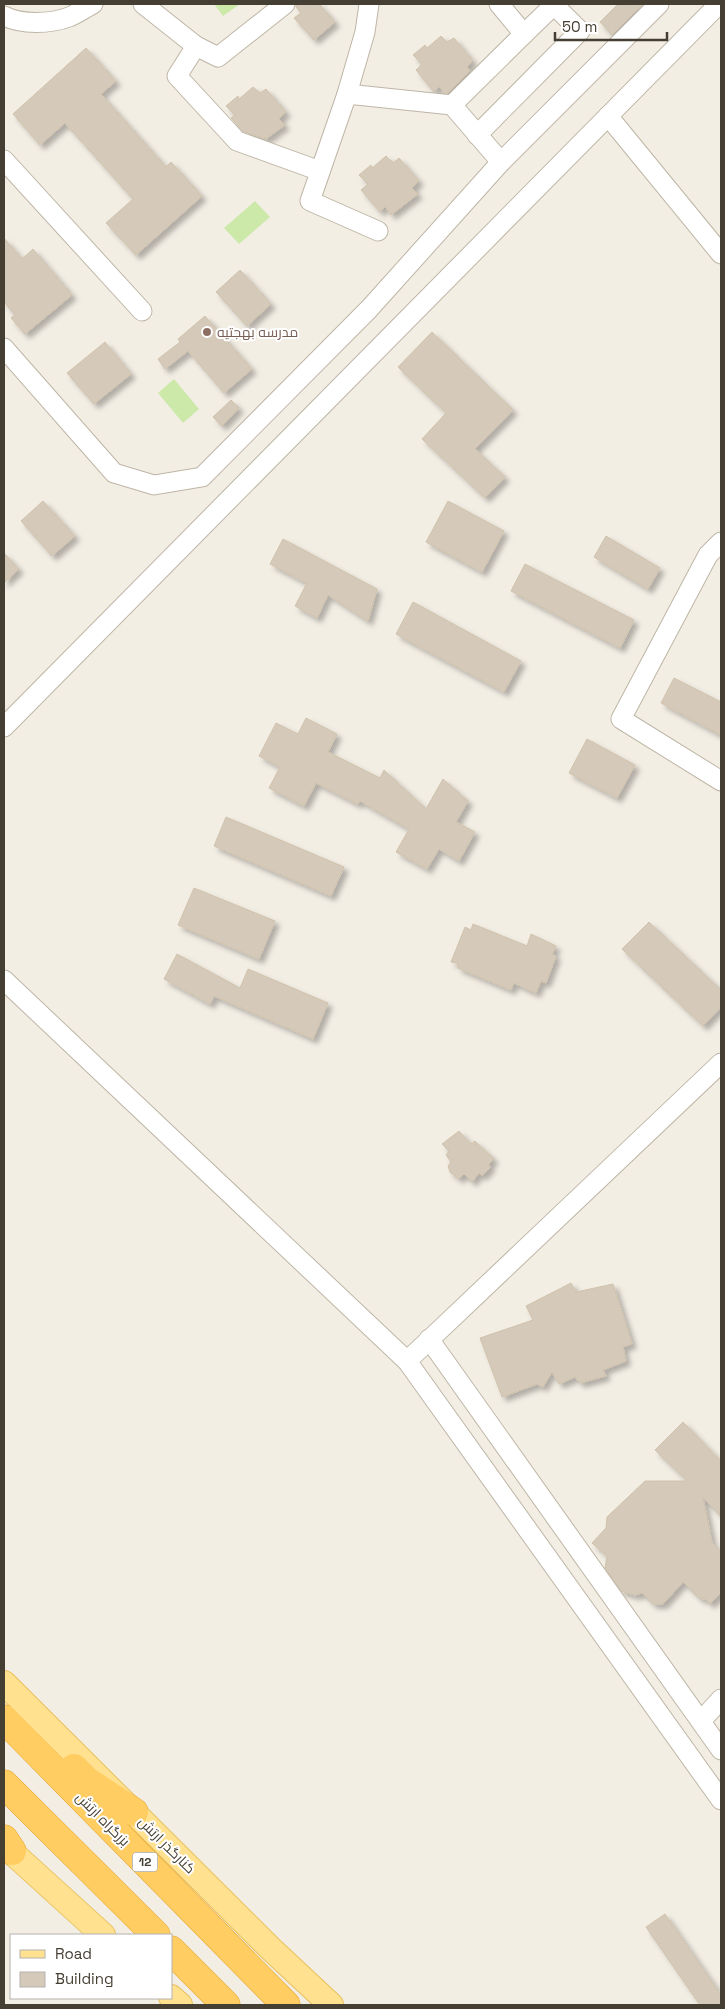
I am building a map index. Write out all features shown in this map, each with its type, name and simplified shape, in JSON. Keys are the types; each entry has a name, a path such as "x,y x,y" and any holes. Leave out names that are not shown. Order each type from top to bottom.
{"highway":[{"path":"4,1698 77,1772 97,1788 134,1812"},
{"name":"بزرگراه ارتش","path":"4,1719 286,2005"},
{"path":"4,1784 155,1934"},
{"path":"172,1951 226,2005"}],"main road":[{"name":"کنارگذر ارتش","path":"4,1683 270,1948 331,2005"},
{"path":"8,1851 103,1934"},
{"path":"270,1948 319,2005"}],"street":[{"path":"4,16 10,19 40,23 69,17 93,4"},
{"path":"144,4 196,46 218,57 285,4"},
{"path":"369,4 365,32 347,94 310,201 378,231"},
{"path":"498,4 524,34"},
{"path":"452,105 555,4 580,31 477,135"},
{"path":"4,348 114,474 154,485 202,477 369,309 501,162 659,4"},
{"path":"4,727 720,4"},
{"path":"196,46 177,76 238,141 320,171"},
{"path":"347,94 452,105 501,162"},
{"path":"608,116 721,254"},
{"path":"4,160 142,312"},
{"path":"721,542 708,555 621,719 721,780"},
{"path":"4,980 407,1361 721,1800"},
{"path":"407,1361 721,1063"},
{"path":"430,1339 721,1750"},
{"path":"701,1721 721,1699"}],"green space":[{"path":"214,4 240,4 223,16"},
{"path":"255,201 270,217 239,244 224,228"},
{"path":"174,379 199,409 183,423 158,393"}],"building":[{"path":"296,4 319,4 335,22 314,40 294,18 301,13"},
{"path":"618,4 643,4 612,35 600,22"},
{"path":"441,36 447,42 454,38 473,61 467,67 470,71 448,93 444,93 439,86 434,92 416,70 422,64 413,55 425,45 427,48"},
{"path":"86,48 116,81 101,94 166,167 171,162 202,196 136,255 106,223 133,199 65,123 40,145 13,114"},
{"path":"253,87 260,93 266,89 286,112 279,119 285,125 266,139 243,131 231,118 235,115 226,106 238,96 239,99"},
{"path":"386,156 393,163 399,158 419,181 412,188 418,194 391,215 385,206 380,212 361,190 368,184 359,175 371,165 372,168"},
{"path":"4,238 22,259 33,249 72,295 25,334 11,318 15,315 4,302"},
{"path":"240,270 271,304 247,326 216,292"},
{"path":"205,316 252,369 224,393 188,351 165,369 158,359 180,342 178,339"},
{"path":"432,332 513,410 475,449 505,477 485,498 422,439 446,413 398,367"},
{"path":"105,342 131,374 94,404 67,373"},
{"path":"231,400 239,408 222,426 213,417"},
{"path":"43,501 75,536 52,556 21,521"},
{"path":"448,501 504,531 482,572 426,542"},
{"path":"606,536 660,568 648,589 594,557"},
{"path":"283,539 377,589 368,621 328,595 317,618 295,606 307,583 270,564"},
{"path":"4,553 19,569 4,583"},
{"path":"525,564 634,620 620,648 511,591"},
{"path":"413,602 521,661 504,692 396,634"},
{"path":"674,678 721,702 721,735 661,703"},
{"path":"306,718 337,734 328,752 380,778 384,770 426,809 443,779 468,801 456,822 475,832 459,861 439,849 427,869 396,852 409,829 360,801 358,804 316,783 304,806 269,788 280,767 259,756 276,723 298,734"},
{"path":"587,739 635,765 617,798 569,773"},
{"path":"226,817 344,867 331,896 214,846"},
{"path":"194,888 275,921 259,959 178,925"},
{"path":"649,922 721,990 721,1007 703,1026 622,949"},
{"path":"473,924 527,946 531,934 556,946 552,954 556,956 546,983 541,981 536,993 514,983 511,990 458,968 458,963 451,962 465,927 471,930"},
{"path":"177,954 240,988 248,969 328,1003 313,1039 214,996 210,1004 164,979"},
{"path":"459,1131 471,1144 475,1141 494,1159 489,1164 490,1168 482,1176 479,1173 472,1182 464,1174 459,1179 450,1172 448,1166 451,1162 446,1155 449,1151 442,1144"},
{"path":"571,1283 576,1292 613,1284 632,1344 623,1347 626,1361 603,1370 606,1376 580,1383 575,1377 559,1384 552,1372 543,1387 537,1384 502,1397 480,1338 533,1320 526,1306"},
{"path":"683,1422 721,1461 721,1516 703,1498 712,1542 721,1553 721,1593 710,1604 705,1599 699,1598 683,1582 663,1604 653,1604 642,1593 635,1595 621,1591 605,1568 607,1556 592,1543 606,1528 607,1517 645,1481 687,1481 655,1450"},
{"path":"665,1914 721,1995 721,2005 700,2005 646,1927"}],"place":[{"name":"مدرسه بهجتیه","path":"207,332"}]}
